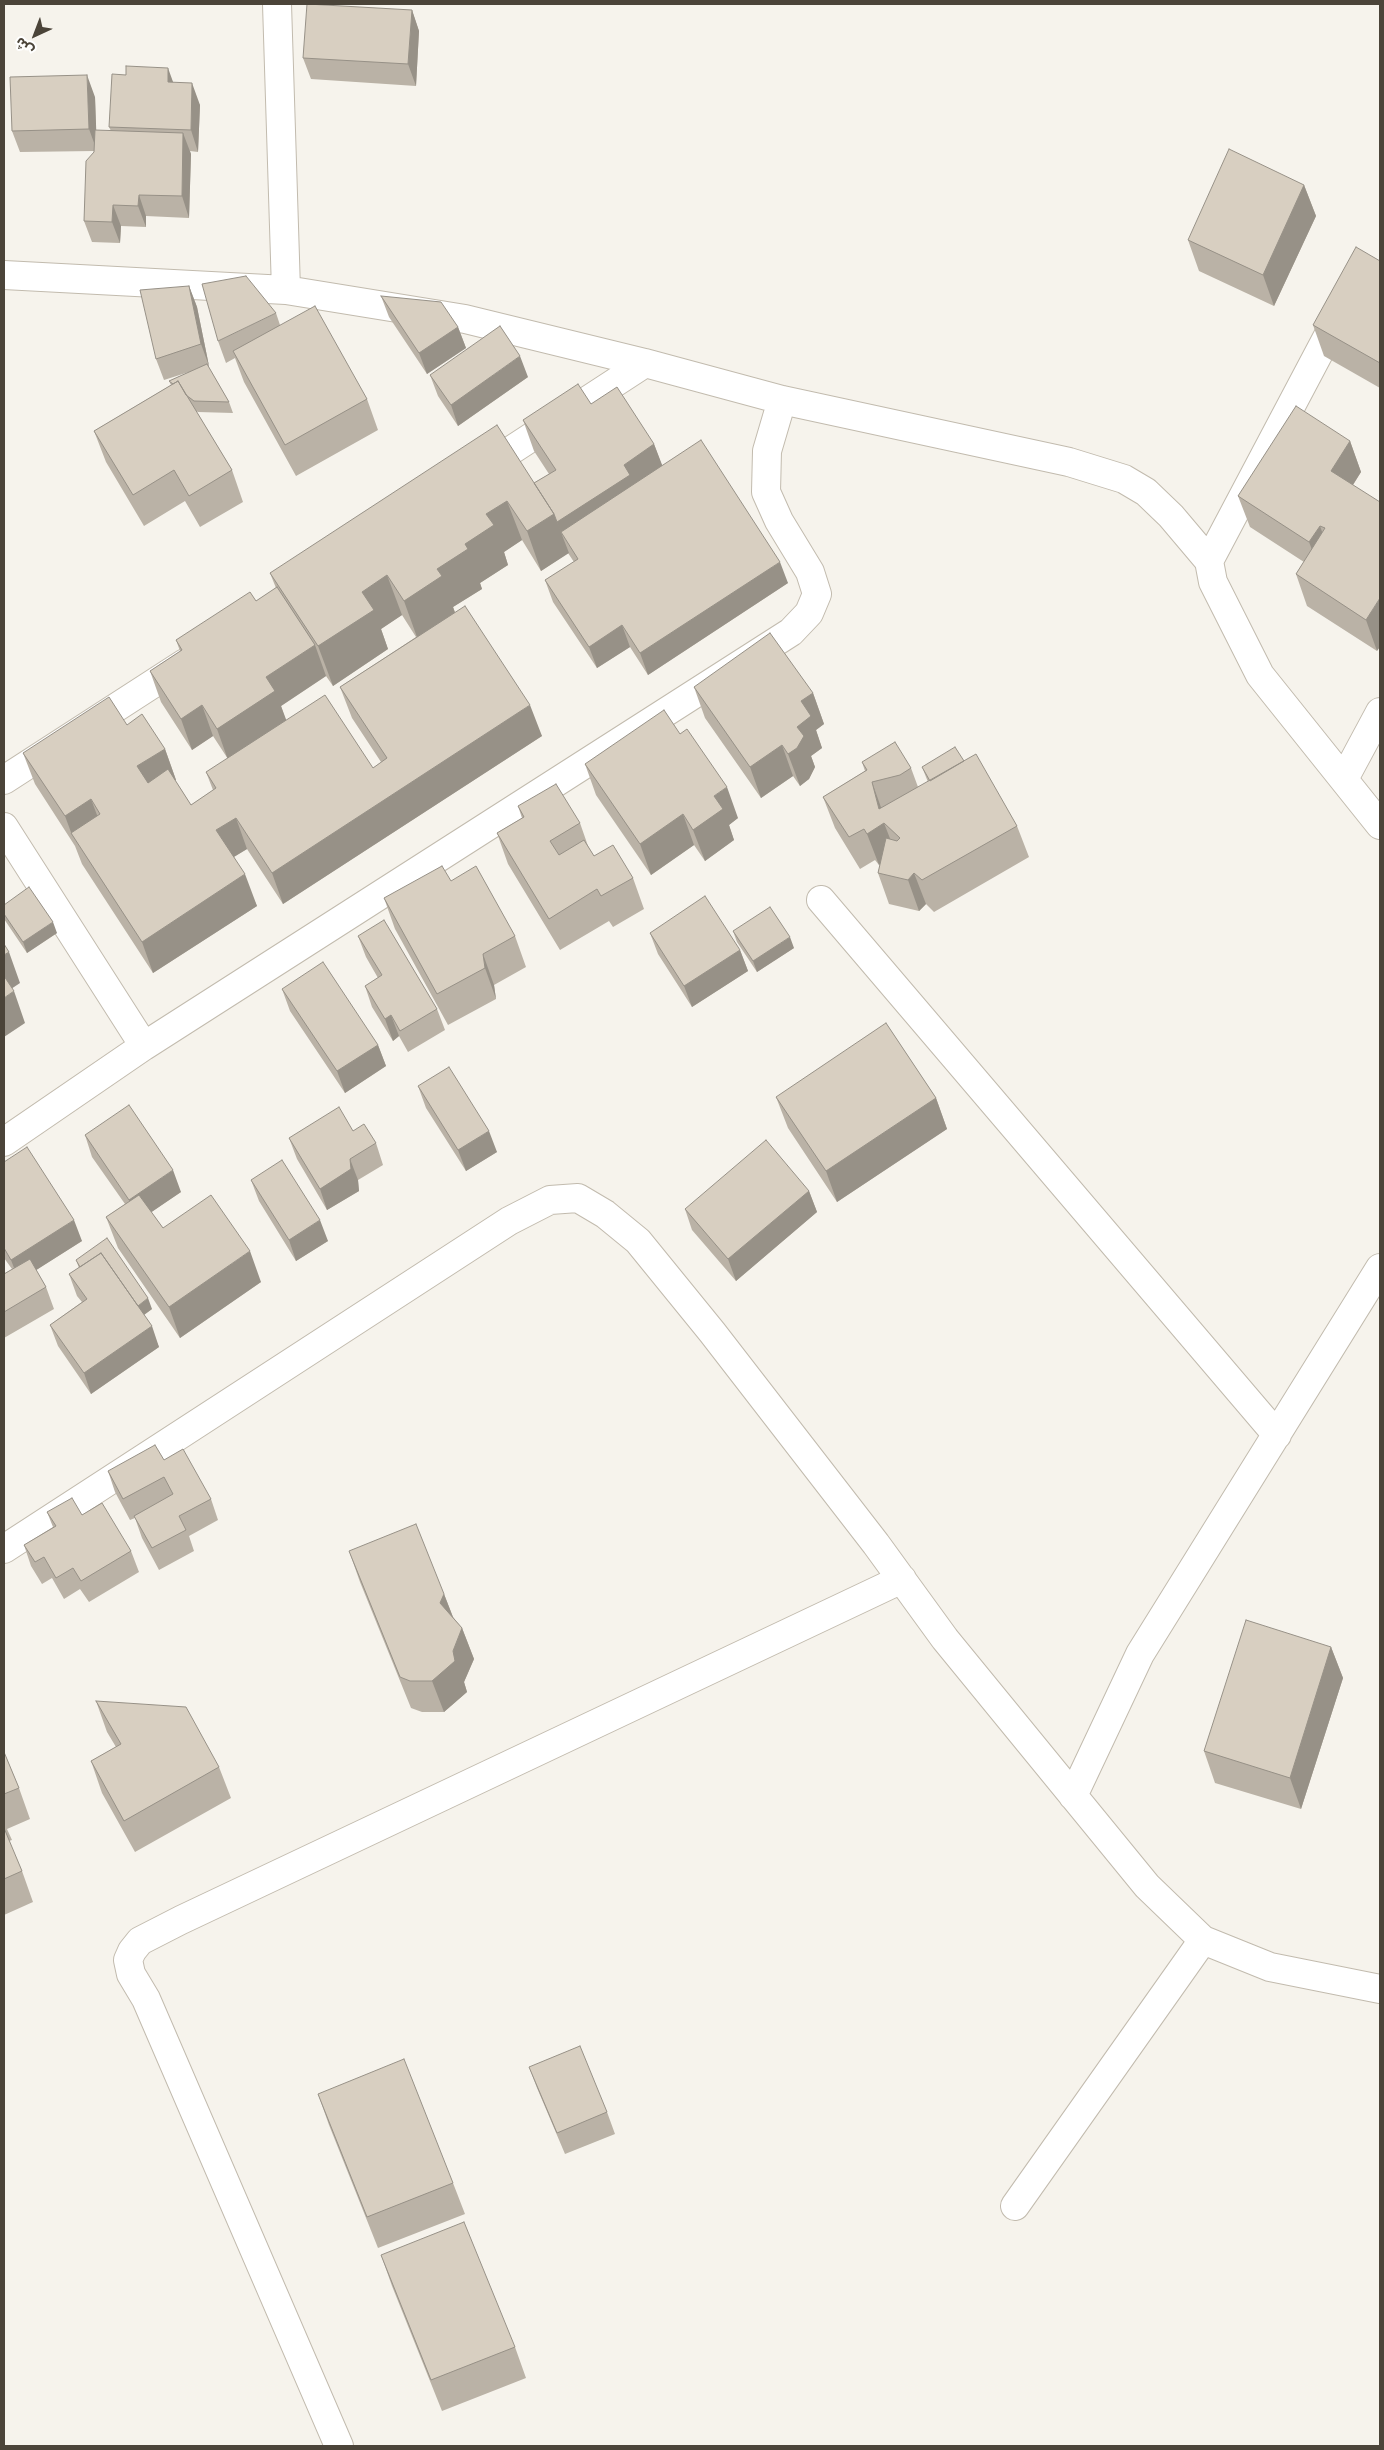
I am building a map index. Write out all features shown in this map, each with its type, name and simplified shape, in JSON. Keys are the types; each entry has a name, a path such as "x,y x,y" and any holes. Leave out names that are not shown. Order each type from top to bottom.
{"street":[{"path":"277,4 286,290"},
{"path":"4,275 286,290 465,319 645,363 782,400 1069,462 1124,479 1152,498 1209,561 1213,582 1260,676 1380,825"},
{"path":"1209,561 1350,292"},
{"path":"462,482 645,363"},
{"path":"4,1142 144,1046 791,632 809,613 818,594 810,572 779,521 766,492 767,451 782,400"},
{"path":"4,780 204,650"},
{"path":"1344,779 1380,712"},
{"path":"4,827 144,1046"},
{"path":"821,900 1277,1435"},
{"path":"4,1549 509,1221 550,1200 578,1198 605,1214 638,1241 712,1332 902,1579 945,1639 1147,1886 1203,1940 1270,1967 1380,1989"},
{"path":"1073,1796 1140,1654 1380,1268"},
{"path":"339,2446 146,1999 132,1974 128,1960 132,1951 140,1941 181,1920 902,1579"},
{"path":"1015,2206 1203,1940"}],"building":[{"path":"307,4 412,10 408,64 303,58"},
{"path":"126,66 168,68 168,82 192,83 191,130 109,127 112,74 126,75"},
{"path":"87,75 89,129 12,131 10,77"},
{"path":"95,130 183,133 182,196 139,195 138,206 113,205 112,222 84,221 86,161 94,152"},
{"path":"1229,149 1304,185 1263,275 1188,240"},
{"path":"1356,247 1380,261 1380,363 1313,325"},
{"path":"246,276 276,313 218,341 202,284"},
{"path":"189,286 201,344 156,359 140,290"},
{"path":"381,296 441,302 458,327 419,353"},
{"path":"315,306 367,399 285,445 233,351"},
{"path":"500,326 520,356 451,405 430,375"},
{"path":"207,364 229,402 194,401 186,395 178,381 173,384 169,381"},
{"path":"178,381 232,470 189,496 174,470 133,495 94,431"},
{"path":"578,384 591,404 617,387 654,444 624,465 630,475 557,522 534,483 556,470 523,420"},
{"path":"1296,406 1350,441 1331,471 1380,502 1380,598 1366,620 1296,574 1325,528 1320,526 1309,542 1238,496"},
{"path":"497,425 554,514 527,531 507,501 486,514 494,525 465,544 468,549 437,569 442,576 404,601 387,575 362,592 374,610 318,646 270,573"},
{"path":"701,440 780,562 640,653 622,625 589,647 545,580 578,559 561,532"},
{"path":"277,587 315,645 266,677 275,691 217,729 202,705 181,719 150,671 182,650 176,640 250,592 256,601"},
{"path":"465,606 530,705 272,873 236,818 216,830 245,874 142,942 71,833 100,814 91,799 65,816 23,753 109,697 127,725 142,714 165,749 137,766 148,783 168,769 191,805 216,788 206,772 325,695 373,768 387,758 340,687"},
{"path":"770,633 813,693 801,701 811,716 797,727 804,736 797,748 788,754 782,745 750,767 694,687"},
{"path":"664,710 680,734 687,729 727,787 714,796 723,809 693,830 683,814 640,844 585,764"},
{"path":"895,742 911,768 900,775 872,782 879,809 976,754 1017,826 922,880 914,873 908,880 878,873 886,838 897,841 900,838 884,823 867,834 864,829 849,837 823,797 867,770 862,762"},
{"path":"955,747 964,761 930,781 922,767"},
{"path":"556,784 580,823 550,841 559,855 584,840 594,856 613,845 633,878 601,896 597,889 549,919 497,833 524,817 518,806"},
{"path":"442,866 451,881 476,866 515,936 483,954 485,968 437,994 384,898"},
{"path":"29,887 53,922 23,942 4,914 4,905"},
{"path":"705,896 740,950 684,986 650,933"},
{"path":"770,907 790,937 753,961 733,931"},
{"path":"384,920 437,1009 400,1031 391,1015 385,1019 365,986 382,975 358,936"},
{"path":"4,944 9,952 4,955"},
{"path":"323,962 378,1045 337,1071 282,989"},
{"path":"4,976 14,991 4,998"},
{"path":"886,1023 936,1098 826,1171 776,1097"},
{"path":"449,1067 489,1131 458,1150 418,1086"},
{"path":"129,1105 173,1170 129,1200 85,1135"},
{"path":"339,1107 353,1131 364,1124 376,1143 350,1159 351,1169 320,1189 289,1138"},
{"path":"766,1140 809,1191 728,1259 685,1209"},
{"path":"27,1147 74,1220 11,1260 4,1248 4,1162"},
{"path":"282,1160 320,1220 289,1240 251,1180"},
{"path":"139,1195 163,1228 211,1195 250,1251 169,1307 106,1217"},
{"path":"107,1238 148,1298 138,1306 101,1253 80,1267 76,1260"},
{"path":"101,1253 152,1326 84,1373 50,1325 87,1299 69,1274"},
{"path":"30,1259 46,1287 4,1312 4,1274"},
{"path":"155,1445 164,1460 183,1449 211,1499 179,1516 186,1530 152,1548 134,1516 173,1494 164,1477 123,1499 108,1471"},
{"path":"72,1498 82,1515 102,1503 131,1551 81,1581 73,1568 56,1578 44,1557 35,1562 24,1545 56,1526 47,1512"},
{"path":"416,1524 444,1594 440,1603 462,1628 453,1651 455,1661 432,1681 410,1681 400,1677 349,1551"},
{"path":"1246,1620 1331,1647 1290,1778 1204,1751"},
{"path":"96,1701 186,1707 219,1767 124,1821 91,1761 121,1744"},
{"path":"4,1752 19,1788 4,1794"},
{"path":"4,1828 22,1871 4,1879"},
{"path":"580,2046 607,2112 557,2133 529,2067"},
{"path":"404,2059 453,2183 367,2217 318,2094"},
{"path":"464,2222 515,2347 431,2380 381,2255"}]}
